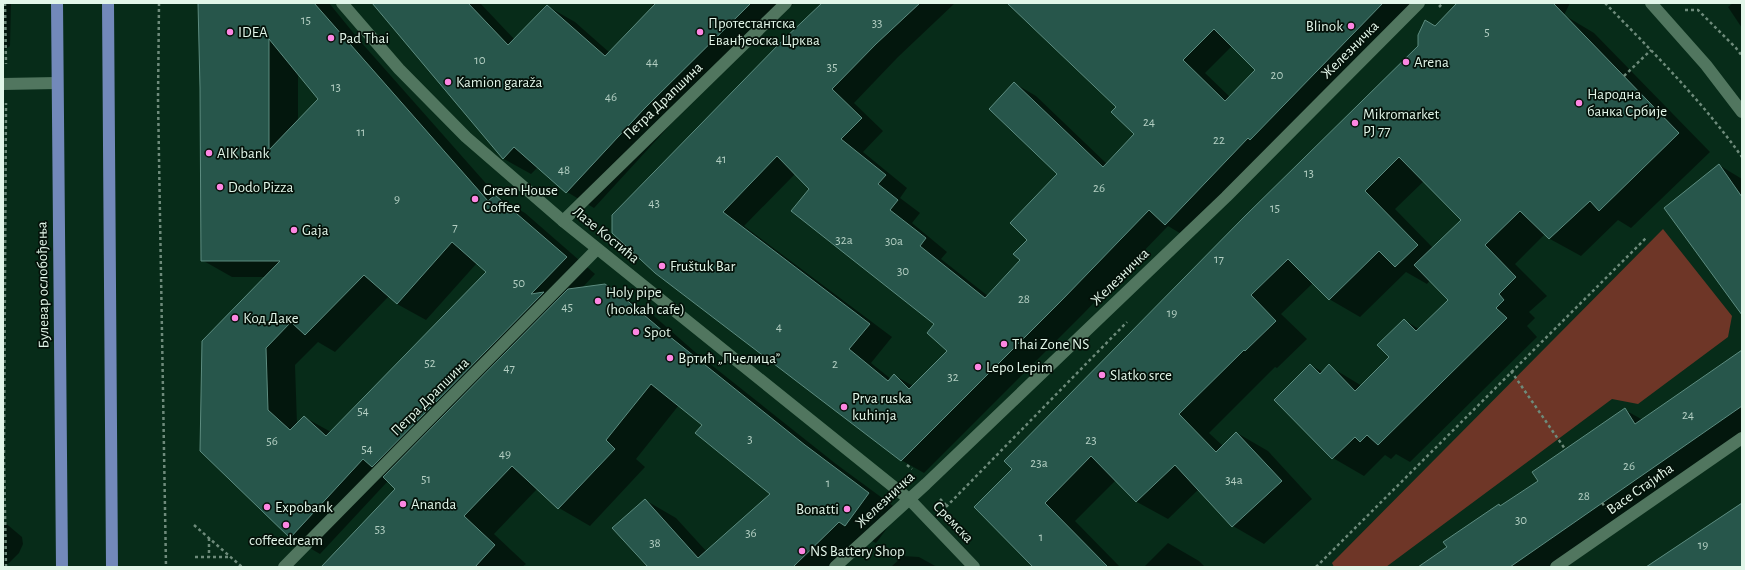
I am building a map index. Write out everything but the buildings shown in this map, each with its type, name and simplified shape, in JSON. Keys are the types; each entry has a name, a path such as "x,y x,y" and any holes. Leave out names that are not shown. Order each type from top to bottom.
{"main road":[{"name":"Булевар ослобођења","path":"57,3 62,567"},
{"path":"108,3 112,567"}],"street":[{"name":"Лазе Костића","path":"342,3 399,69 466,137 597,249 910,500"},
{"name":"Петра Драпшина","path":"563,221 786,3"},
{"name":"Железничка","path":"835,567 910,500 1226,197 1419,3"},
{"path":"1651,3 1706,65 1742,112"},
{"path":"5,84 57,83"},
{"name":"Петра Драпшина","path":"284,567 597,249"},
{"name":"Васе Стајића","path":"1556,567 1742,438"},
{"name":"Сремска","path":"910,500 974,567"}],"path":[{"path":"5,3 4,449 6,567"},
{"path":"159,3 158,99 166,567"},
{"path":"1605,3 1651,50 1721,129 1742,157"},
{"path":"1679,11 1698,10 1742,56"},
{"path":"1624,76 1651,50"},
{"path":"1316,567 1647,237"},
{"path":"1511,371 1565,449"},
{"path":"1602,502 1606,508"},
{"path":"194,525 242,567"},
{"path":"209,538 209,557"},
{"path":"195,557 231,557"}],"shaded area":[{"path":"1663,229 1732,316 1728,337 1638,404 1612,399 1386,567 1334,567 1332,563"}],"place":[{"name":"Blinok","path":"1351,26"},
{"name":"IDEA","path":"230,32"},
{"name":"Протестантска Еванђеоска Црква","path":"700,32"},
{"name":"Pad Thai","path":"331,38"},
{"name":"Arena","path":"1406,62"},
{"name":"Kamion garaža","path":"448,82"},
{"name":"Народна банка Србије","path":"1579,103"},
{"name":"Mikromarket PJ 77","path":"1355,123"},
{"name":"AIK bank","path":"209,153"},
{"name":"Dodo Pizza","path":"220,187"},
{"name":"Green House Coffee","path":"475,199"},
{"name":"Gaja","path":"294,230"},
{"name":"Fruštuk Bar","path":"662,266"},
{"name":"Holy pipe (hookah cafe)","path":"598,301"},
{"name":"Код Даке","path":"235,318"},
{"name":"Spot","path":"636,332"},
{"name":"Thai Zone NS","path":"1004,344"},
{"name":"Вртић „Пчелица”","path":"670,358"},
{"name":"Lepo Lepim","path":"978,367"},
{"name":"Slatko srce","path":"1102,375"},
{"name":"Prva ruska kuhinja","path":"844,407"},
{"name":"Ananda","path":"403,504"},
{"name":"Expobank","path":"267,507"},
{"name":"Bonatti","path":"847,509"},
{"name":"coffeedream","path":"286,525"},
{"name":"NS Battery Shop","path":"802,551"}]}
